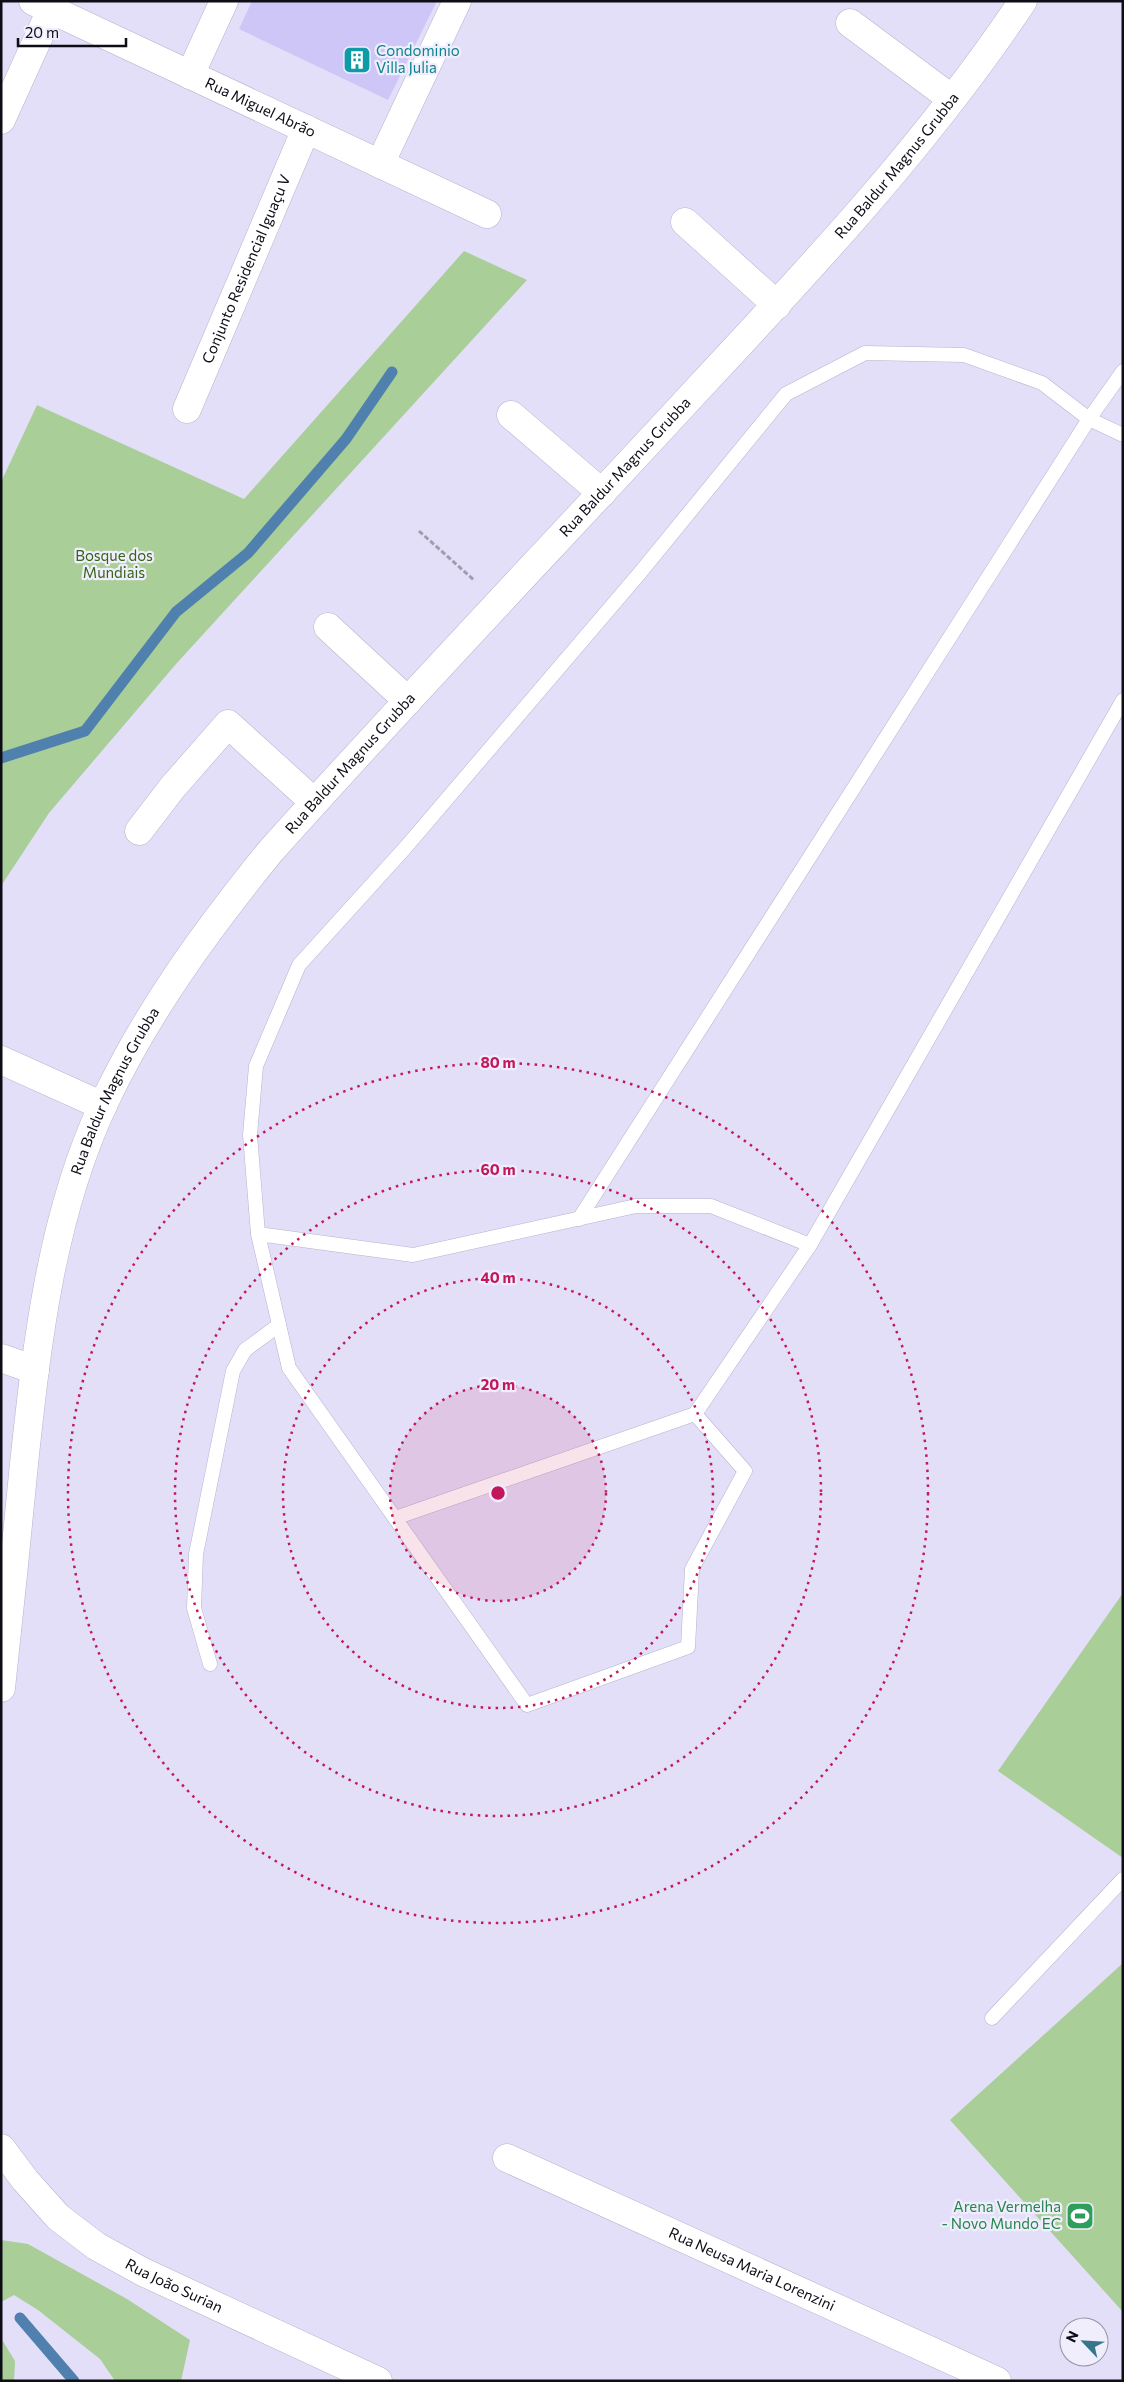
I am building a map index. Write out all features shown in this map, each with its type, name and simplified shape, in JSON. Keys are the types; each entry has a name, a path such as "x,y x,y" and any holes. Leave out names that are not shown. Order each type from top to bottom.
{"street":[{"path":"190,75 224,1"},
{"path":"380,164 457,1"},
{"name":"Rua Baldur Magnus Grubba","path":"1,1688 4,1638 35,1370 52,1265 64,1213 103,1106 156,1005 228,903 314,802 776,305 865,206 952,99 1022,1"},
{"path":"1,120 42,6"},
{"name":"Rua Miguel Abrão","path":"42,6 486,214"},
{"path":"850,23 952,99"},
{"name":"Conjunto Residencial Iguaçu V","path":"186,409 306,129"},
{"path":"685,222 776,305"},
{"path":"511,415 602,493"},
{"path":"328,627 408,701"},
{"path":"138,831 182,775 228,724 314,802"},
{"path":"1,1060 103,1106"},
{"path":"1,1358 35,1370"},
{"name":"Rua João Surian","path":"1,2148 25,2180 58,2216 96,2246 332,2371 378,2381"},
{"name":"Rua Neusa Maria Lorenzini","path":"507,2158 997,2381"}],"lane":[{"path":"694,1414 745,1470 719,1522 692,1569 688,1647 527,1705 290,1368 258,1234 250,1136 256,1066 299,965 405,848 626,589 786,394 865,352 964,355 1042,383 1089,419 1123,435"},
{"path":"579,1219 1089,419 1123,372"},
{"path":"396,1518 694,1414 810,1245 1123,700"},
{"path":"258,1234 413,1255 636,1206 711,1206 810,1245"},
{"path":"210,1664 194,1608 196,1554 234,1371 245,1350 279,1325"},
{"path":"992,2018 1123,1880"}],"path":[{"path":"419,531 499,604"}],"green space":[{"name":"Bosque dos Mundiais","path":"464,251 527,280 176,664 49,813 1,886 1,482 37,405 244,499"},
{"path":"1123,1593 1123,1858 998,1771"},
{"name":"Arena Vermelha - Novo Mundo EC","path":"1123,1963 1123,2312 950,2120"},
{"path":"1,2240 28,2244 127,2299 190,2340 181,2381 115,2381 100,2359 38,2310 14,2295 1,2302"},
{"path":"1,2338 15,2361 14,2381 1,2381"}],"building":[{"name":"Condominio Villa Julia","path":"252,1 437,1 388,100 239,29"}],"waterway":[{"path":"1,758 85,731 176,612 248,553 346,439 392,372"},
{"path":"20,2318 74,2381"}],"place":[{"name":"Condominio Villa Julia","path":"357,60"},
{"name":"Arena Vermelha - Novo Mundo EC","path":"1080,2216"}]}
